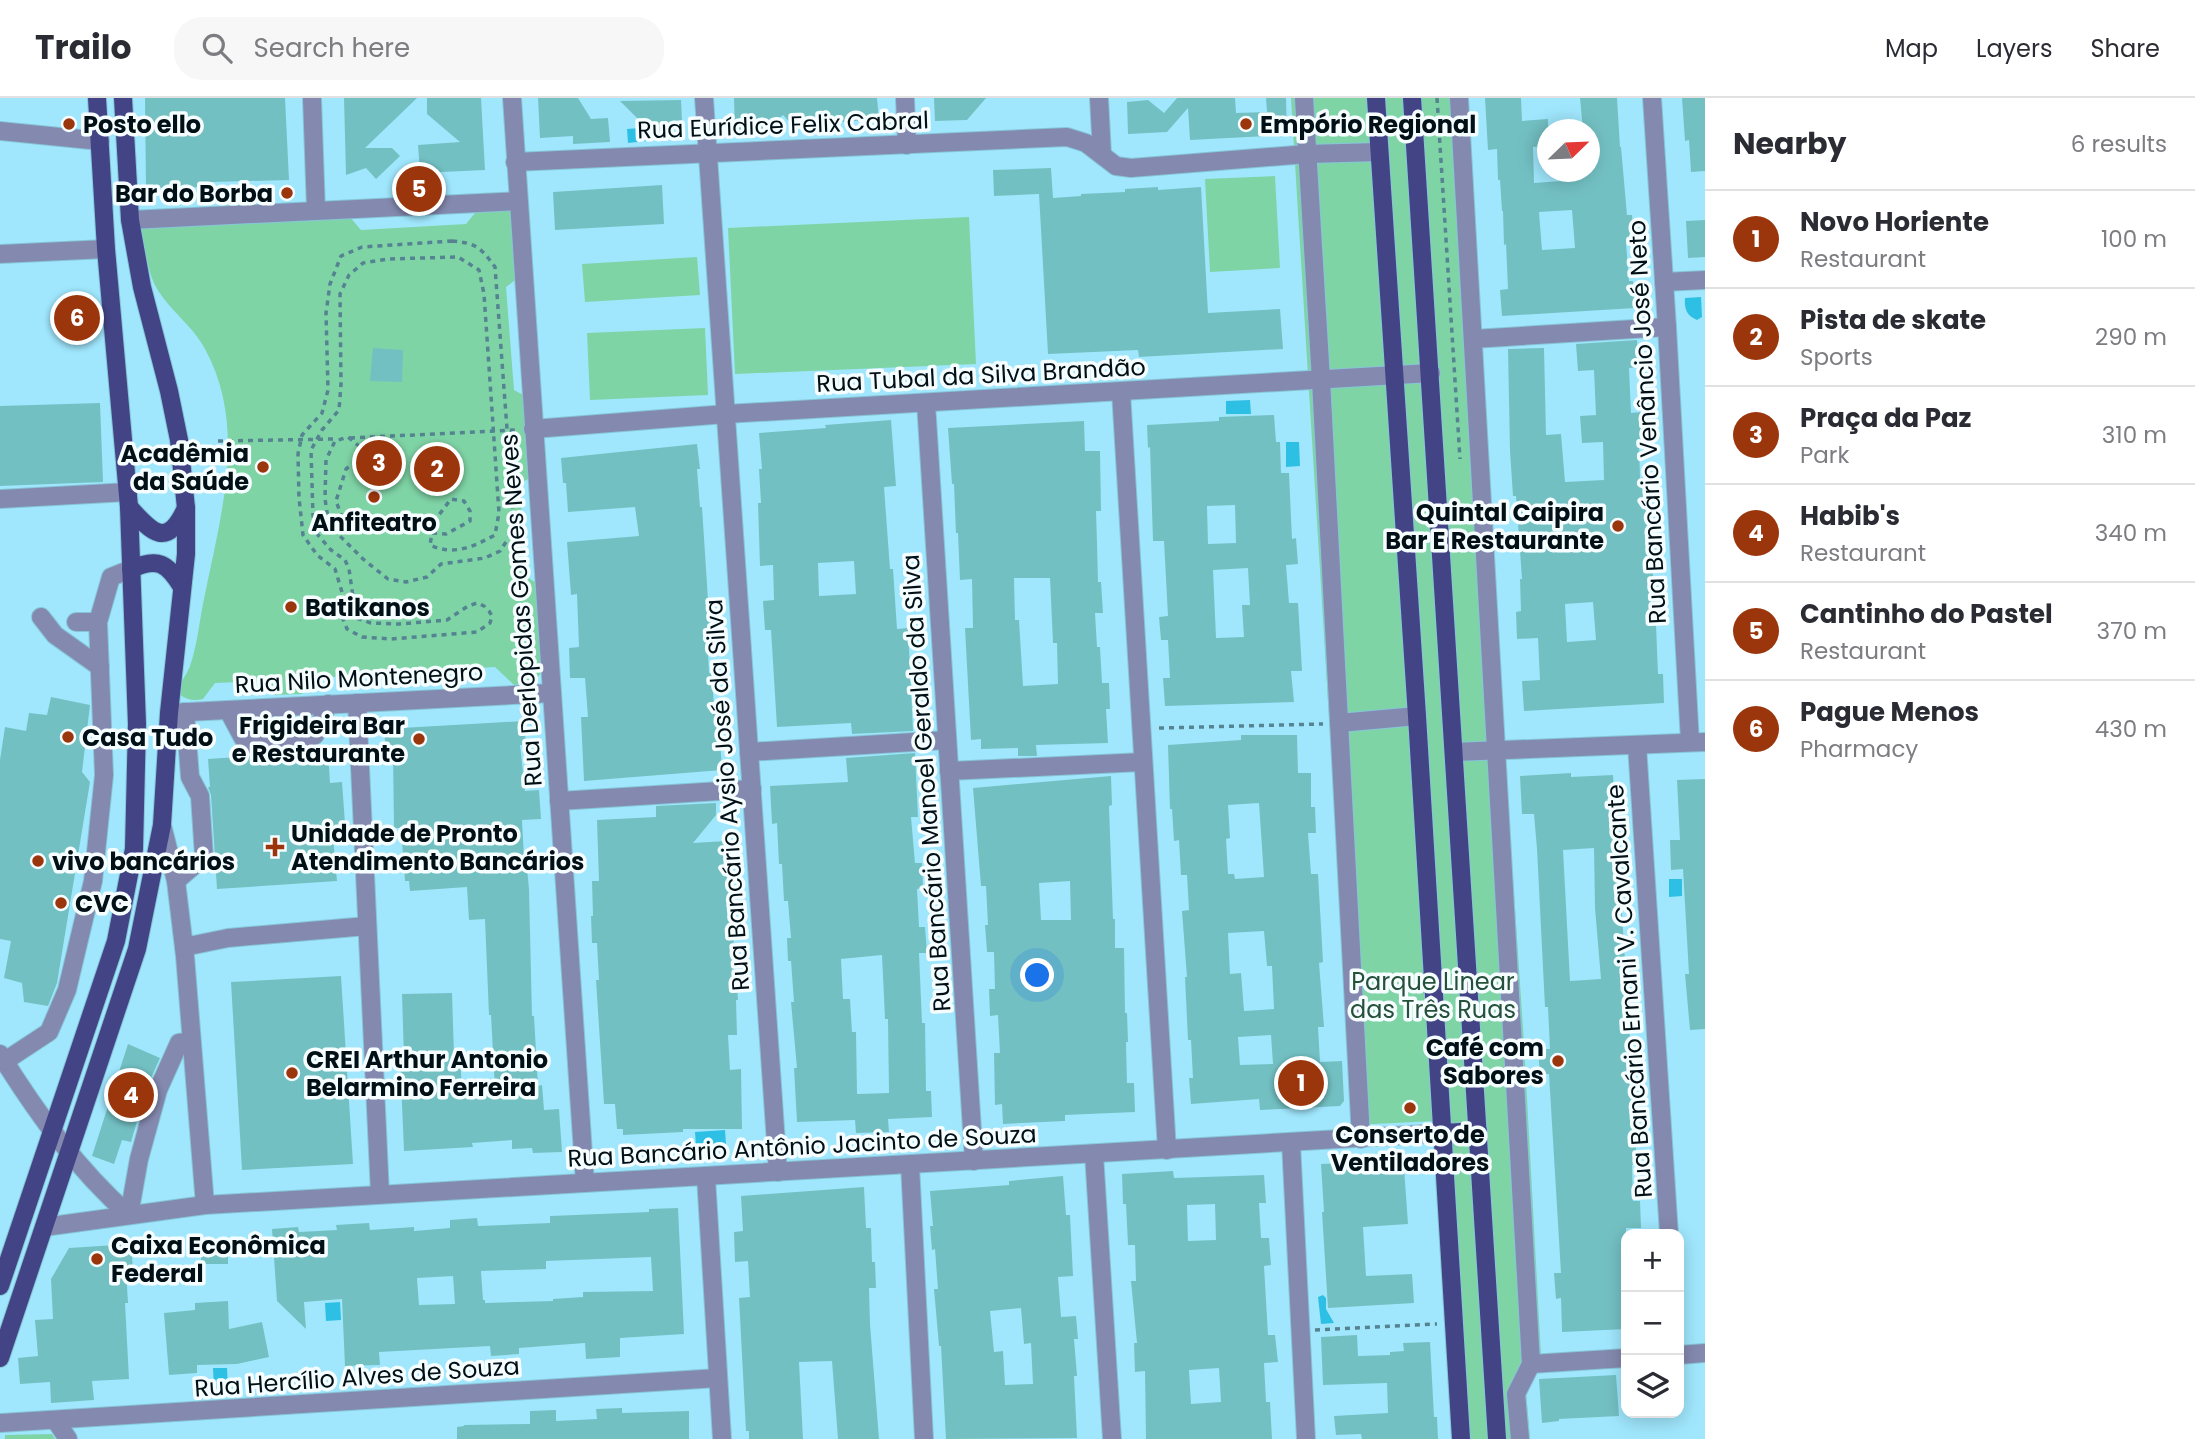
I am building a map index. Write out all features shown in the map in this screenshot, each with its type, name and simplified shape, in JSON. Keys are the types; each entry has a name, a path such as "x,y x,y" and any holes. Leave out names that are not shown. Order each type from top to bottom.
{"main road":[{"path":"0,1286 116,941 134,849 137,724 128,500 106,248 97,98"},
{"path":"0,1358 137,949 162,825 177,713 182,587 187,545 186,508 179,440 142,288 130,220 123,98"},
{"path":"1376,98 1461,1439"},
{"path":"1412,98 1497,1439"},
{"path":"128,500 151,530 164,533 177,526 186,508"},
{"path":"131,569 156,562 171,570 182,587"},
{"name":"Rua Bancário Antônio Jacinto de Souza","path":"1443,1133 1478,1132"}],"street":[{"path":"312,98 317,210"},
{"name":"Rua Derlopidas Gomes Neves","path":"512,98 585,1184"},
{"name":"Rua Bancário Aysio José da Silva","path":"705,98 778,1172"},
{"path":"905,98 907,145"},
{"path":"1098,98 1102,154"},
{"path":"1304,98 1361,1139"},
{"path":"1459,98 1531,1364 1516,1394 1520,1439"},
{"name":"Rua Bancário Venâncio José Neto","path":"1652,98 1698,742"},
{"path":"0,131 100,141"},
{"name":"Rua Eurídice Felix Cabral","path":"516,162 1067,137 1086,143 1116,166 1131,168 1379,152"},
{"path":"130,220 517,201"},
{"path":"0,254 106,248"},
{"path":"1664,282 1705,280"},
{"path":"1473,339 1667,327"},
{"name":"Rua Tubal da Silva Brandão","path":"533,429 726,414 1431,373"},
{"path":"1121,392 1167,1150"},
{"name":"Rua Bancário Manoel Geraldo da Silva","path":"926,403 974,1161"},
{"path":"0,499 128,500"},
{"path":"129,1215 101,1189 51,1129 2,1057 49,1032 67,990 93,881 104,775 98,622 111,577 131,569"},
{"path":"41,617 55,635 100,667"},
{"path":"76,622 98,622"},
{"name":"Rua Nilo Montenegro","path":"177,713 551,693"},
{"path":"357,703 380,1194"},
{"path":"228,710 243,738 252,744 307,741 315,736 328,705"},
{"path":"176,881 204,857 200,796 190,777 177,713"},
{"path":"1339,723 1417,716"},
{"path":"749,752 947,740"},
{"path":"1454,752 1698,742"},
{"name":"Rua Bancário Ernani V. Cavalcante","path":"1637,745 1669,1229"},
{"path":"949,771 1143,762"},
{"path":"559,801 751,789"},
{"path":"162,825 176,881 184,947 205,1205"},
{"path":"184,947 228,938 367,926"},
{"path":"129,1215 139,1159 158,1090 179,1042 192,1045"},
{"name":"Rua Bancário Antônio Jacinto de Souza","path":"44,1227 205,1205 1443,1133"},
{"path":"1291,1143 1306,1439"},
{"path":"1094,1154 1112,1439"},
{"path":"910,1165 924,1439"},
{"path":"706,1177 722,1439"},
{"path":"1684,1355 1705,1353"},
{"path":"1531,1364 1621,1358"},
{"name":"Rua Hercílio Alves de Souza","path":"0,1423 718,1378"},
{"path":"56,1420 68,1439"}],"path":[{"path":"452,241 481,248 495,267 513,510 510,536 505,544 500,551 485,558 441,564 427,577 406,582 388,579 340,536 328,518 325,499 326,460 335,441 346,439 359,446 359,459 346,469 336,501 343,520 354,528 387,529 435,520 452,499 464,501 470,511 470,521 446,534 432,533 430,545 442,550 455,550 475,545 495,535 499,513 480,270 458,257 388,259 363,263 349,275 340,294 339,410 322,430 311,450 313,516 318,535 331,550 345,560 349,569 356,618 371,623 399,624 447,620 477,603 484,606 492,616 484,629 477,632 390,639 362,637 347,629 341,614 342,592 335,569 317,555 303,535 298,454 302,435 322,414 328,390 326,313 330,284 341,256 362,247 452,241"},
{"path":"218,441 301,441 533,429"},
{"path":"1142,729 1339,723"},
{"path":"1301,1331 1453,1324"}],"green space":[{"name":"Parque Linear das Três Ruas","path":"1291,98 1461,98 1524,1043 1541,1355 1526,1390 1530,1439 1454,1439 1434,1121 1354,1125"},
{"path":"1275,176 1280,268 1210,272 1205,179"},
{"path":"479,208 514,210 519,277 506,287 514,390 527,397 531,477 520,484 525,576 538,584 540,674 531,682 514,685 495,667 315,678 302,694 275,695 264,681 215,683 203,699 191,700 180,695 181,683 194,651 222,508 228,443 226,411 218,380 205,349 167,303 153,281 138,238 139,228 349,216 361,230 466,224"},
{"path":"969,217 976,364 735,374 728,228"},
{"path":"697,257 700,295 585,302 582,264"},
{"path":"705,328 708,395 590,400 587,333"},
{"path":"52,1434 55,1439 5,1439 5,1435"}],"water":[{"path":"639,128 647,132 647,141 628,143 627,129"},
{"path":"1701,297 1702,317 1697,320 1687,312 1685,298"},
{"path":"1250,400 1251,414 1226,414 1226,401"},
{"path":"1286,442 1299,442 1300,466 1286,467"},
{"path":"1669,879 1682,879 1682,896 1669,897"},
{"path":"725,1130 726,1144 696,1146 695,1132"},
{"path":"1323,1295 1326,1298 1326,1309 1334,1323 1321,1324 1318,1297"},
{"path":"340,1302 341,1320 326,1321 325,1303"},
{"path":"213,1368 227,1368 228,1389 214,1389"}],"building":[{"path":"145,98 285,98 289,180 212,182 212,187 146,188"},
{"path":"344,98 417,98 365,148 392,148 400,156 376,179 366,168 346,175"},
{"path":"427,98 481,98 485,170 420,173 418,145 460,142 427,114"},
{"path":"538,98 578,98 591,119 608,118 610,142 573,144 573,136 540,138"},
{"path":"734,98 877,98 879,119 793,126 783,115 763,133 735,134"},
{"path":"934,98 986,98 967,120 935,121"},
{"path":"1177,98 1235,98 1236,113 1267,112 1266,98 1286,98 1287,135 1190,140 1188,108 1167,132 1128,134 1127,102 1148,100 1164,113"},
{"path":"1485,98 1521,98 1522,121 1537,120 1537,147 1533,147 1534,183 1600,182 1600,119 1582,119 1580,98 1617,98 1627,215 1632,215 1634,242 1626,243 1629,281 1633,281 1635,308 1502,316 1500,290 1508,289 1497,149 1488,150","holes":["1572,210 1575,248 1542,250 1539,212"]},
{"path":"1682,98 1705,98 1705,171 1691,172 1689,140 1685,141"},
{"path":"681,100 682,121 675,130 650,131 620,101"},
{"path":"1051,168 1053,198 1125,192 1125,189 1201,187 1208,313 1280,309 1283,349 1139,357 1138,350 1048,354 1039,194 994,196 993,170"},
{"path":"662,185 664,224 555,230 553,192"},
{"path":"1705,220 1705,257 1688,258 1686,221"},
{"path":"1637,340 1639,367 1629,368 1631,413 1642,412 1643,440 1639,440 1640,478 1645,477 1658,674 1663,674 1664,703 1524,711 1522,681 1540,680 1538,638 1517,639 1516,612 1521,611 1522,579 1510,451 1508,349 1544,348 1546,435 1561,434 1565,482 1604,480 1603,442 1582,443 1580,416 1596,415 1594,370 1578,371 1576,344","holes":["1593,602 1596,640 1567,642 1565,604"]},
{"path":"373,348 403,350 402,382 370,381"},
{"path":"100,403 103,482 0,486 0,406"},
{"path":"1274,415 1276,442 1280,442 1281,473 1289,473 1292,539 1296,538 1298,564 1286,565 1289,603 1298,603 1300,636 1302,671 1291,671 1294,702 1165,706 1163,678 1170,678 1168,640 1161,640 1159,617 1168,616 1164,541 1153,541 1147,425 1219,421 1219,417","holes":["1235,505 1236,543 1208,544 1207,506","1248,568 1250,605 1242,605 1244,637 1216,638 1213,570"]},
{"path":"891,420 896,486 884,487 897,629 908,628 913,731 852,734 851,723 777,727 771,630 765,630 763,601 774,600 773,565 760,566 758,503 761,503 759,469 762,469 759,433 826,428 825,425","holes":["854,561 856,594 819,596 818,563"]},
{"path":"1084,421 1085,451 1100,451 1101,511 1096,511 1098,582 1101,582 1103,613 1095,613 1102,683 1109,683 1110,709 1106,709 1108,743 1036,745 1037,756 1018,756 1018,748 981,749 981,739 971,740 965,628 973,628 972,579 960,580 948,428","holes":["1014,578 1050,578 1058,684 1023,686 1019,620 1015,620"]},
{"path":"697,444 710,631 707,631 709,673 712,673 714,709 718,708 722,770 584,781 581,717 588,717 585,678 570,678 569,648 579,647 577,594 571,595 567,542 639,536 635,507 568,512 561,458"},
{"name":"vivo bancários","path":"51,697 90,705 82,772 90,782 57,983 48,1006 24,1002 22,983 4,978 11,941 0,939 0,760 5,727 26,731 29,713 47,715"},
{"path":"524,721 526,745 520,745 525,791 539,790 541,819 522,820 529,889 532,1016 538,1086 542,1085 544,1110 559,1109 562,1152 533,1153 532,1148 512,1149 512,1140 472,1143 473,1147 404,1151 400,1058 404,1058 402,994 452,993 454,1055 460,1055 462,1091 495,1089 485,919 469,920 467,887 410,891 409,881 405,881 401,828 394,828 393,754 386,754 384,729"},
{"path":"1241,735 1297,735 1298,773 1311,773 1311,807 1315,807 1316,833 1308,833 1311,874 1318,874 1323,962 1319,963 1324,1027 1318,1027 1320,1062 1342,1061 1344,1101 1340,1106 1260,1110 1259,1099 1191,1104 1189,1078 1193,1078 1191,1040 1188,1040 1182,911 1189,910 1187,875 1181,875 1179,840 1174,841 1168,745 1241,740","holes":["1259,803 1264,877 1235,879 1234,874 1228,874 1228,805","1264,931 1267,966 1272,966 1274,1009 1244,1011 1241,973 1230,974 1228,933","1271,1035 1273,1064 1240,1065 1238,1037"]},
{"path":"328,751 330,783 342,782 346,837 333,838 337,881 217,889 208,759"},
{"path":"915,753 918,817 911,817 915,863 922,863 923,888 917,889 919,927 925,927 927,953 919,953 922,1023 925,1023 926,1091 931,1091 932,1117 888,1119 889,1132 856,1133 855,1120 797,1122 794,1068 797,1068 791,1002 794,1002 787,938 791,938 788,901 784,901 782,864 779,864 777,823 772,824 770,786 848,782 846,758","holes":["882,955 885,1019 888,1019 889,1093 857,1094 856,1032 852,1032 850,999 843,999 841,959"]},
{"path":"1571,773 1571,777 1613,775 1636,1131 1636,1164 1632,1165 1633,1201 1640,1201 1641,1228 1621,1229 1621,1329 1562,1332 1561,1298 1556,1299 1554,1273 1561,1273 1549,1074 1540,1075 1538,1049 1550,1049 1548,1007 1545,1007 1537,849 1534,814 1522,814 1520,776","holes":["1594,848 1595,908 1601,979 1570,981 1563,850"]},
{"path":"1111,776 1112,805 1109,806 1115,948 1124,948 1127,1083 1134,1083 1135,1112 1065,1115 1065,1121 1003,1124 1002,1104 995,1105 994,1053 1000,1053 998,1015 990,1016 989,989 995,989 994,952 987,952 986,886 981,886 973,788","holes":["1070,881 1071,920 1041,920 1039,883"]},
{"path":"1705,779 1705,1029 1690,1030 1685,974 1689,974 1683,869 1671,870 1670,840 1680,840 1677,780"},
{"path":"716,803 716,815 693,843 726,841 738,1000 737,1035 728,1035 730,1070 741,1069 742,1129 683,1129 683,1132 623,1135 623,1129 617,1129 615,1104 604,1104 596,980 599,980 597,943 592,943 591,916 592,881 599,881 597,820 656,817 656,806"},
{"name":"CREI Arthur Antonio Belarmino Ferreira","path":"341,976 353,1164 242,1170 231,982"},
{"path":"128,1044 160,1058 147,1087 131,1142 122,1140 114,1164 92,1156"},
{"path":"1352,1163 1352,1172 1404,1168 1408,1224 1363,1227 1366,1276 1412,1274 1414,1303 1328,1308 1321,1164"},
{"path":"1173,1171 1174,1178 1264,1175 1266,1203 1259,1203 1261,1238 1269,1238 1271,1265 1264,1266 1268,1335 1275,1335 1278,1362 1264,1363 1272,1439 1146,1439 1145,1371 1135,1372 1134,1343 1137,1343 1131,1281 1136,1281 1135,1245 1128,1245 1122,1174","holes":["1215,1204 1216,1240 1188,1241 1187,1205","1219,1368 1221,1402 1191,1404 1189,1370"]},
{"path":"1063,1176 1066,1215 1070,1215 1073,1276 1058,1277 1061,1317 1076,1316 1078,1339 1074,1339 1077,1376 1074,1376 1077,1438 946,1439 941,1346 934,1289 938,1289 930,1226 933,1226 930,1191 1009,1185 1009,1181","holes":["1021,1308 1024,1344 1031,1343 1033,1384 1005,1385 1003,1351 994,1352 990,1311"]},
{"path":"864,1187 866,1228 871,1228 872,1262 875,1262 876,1288 869,1288 879,1439 838,1439 832,1361 799,1362 803,1439 749,1439 749,1431 746,1431 739,1298 750,1297 748,1261 735,1262 734,1232 743,1231 741,1196"},
{"path":"678,1208 684,1334 620,1338 620,1357 586,1359 585,1343 519,1348 519,1354 491,1356 490,1346 379,1352 380,1365 345,1366 342,1299 304,1302 306,1329 277,1301 272,1229 298,1227 299,1232 337,1230 336,1225 369,1223 370,1230 414,1227 414,1231 450,1228 450,1220 477,1218 478,1226 550,1223 550,1216 649,1212 649,1209","holes":["651,1257 653,1291 583,1292 583,1297 553,1301 485,1303 483,1300 481,1271 546,1269 546,1261","453,1276 455,1304 419,1305 417,1278"]},
{"path":"201,1240 228,1240 228,1264 201,1264"},
{"path":"131,1244 133,1269 126,1270 128,1303 125,1303 129,1379 92,1381 94,1400 51,1403 50,1382 20,1384 18,1358 38,1356 35,1320 53,1319 51,1279 69,1248"},
{"path":"228,1301 229,1329 262,1322 269,1357 237,1364 197,1365 197,1373 169,1375 164,1313 195,1310 195,1303"},
{"path":"1357,1335 1358,1356 1390,1355 1390,1352 1404,1351 1403,1343 1430,1342 1434,1417 1437,1417 1438,1439 1362,1439 1361,1434 1336,1435 1334,1416 1388,1413 1387,1383 1323,1385 1321,1337"},
{"path":"1616,1375 1619,1416 1559,1419 1542,1423 1539,1379"},
{"path":"622,1408 622,1413 689,1411 689,1439 457,1439 457,1427 464,1425 530,1424 530,1411 556,1410 556,1421 597,1419 596,1409"}],"place":[{"name":"Posto ello","path":"69,124"},
{"name":"Empório Regional","path":"1246,124"},
{"name":"Cantinho do Pastel","path":"419,189"},
{"name":"Bar do Borba","path":"287,193"},
{"name":"Pague Menos","path":"77,318"},
{"name":"Praça da Paz","path":"379,463"},
{"name":"Acadêmia da Saúde","path":"263,467"},
{"name":"Pista de skate","path":"437,469"},
{"name":"Anfiteatro","path":"374,497"},
{"name":"Quintal Caipira Bar E Restaurante","path":"1618,526"},
{"name":"Batikanos","path":"291,607"},
{"name":"Casa Tudo","path":"68,737"},
{"name":"Frigideira Bar e Restaurante","path":"419,739"},
{"name":"Unidade de Pronto Atendimento Bancários","path":"275,847"},
{"name":"vivo bancários","path":"38,861"},
{"name":"CVC","path":"61,903"},
{"name":"Café com Sabores","path":"1558,1061"},
{"name":"CREI Arthur Antonio Belarmino Ferreira","path":"292,1073"},
{"name":"Novo Horiente","path":"1301,1083"},
{"name":"Habib's","path":"131,1095"},
{"name":"Conserto de Ventiladores","path":"1410,1108"},
{"name":"Caixa Econômica Federal","path":"97,1259"}]}
